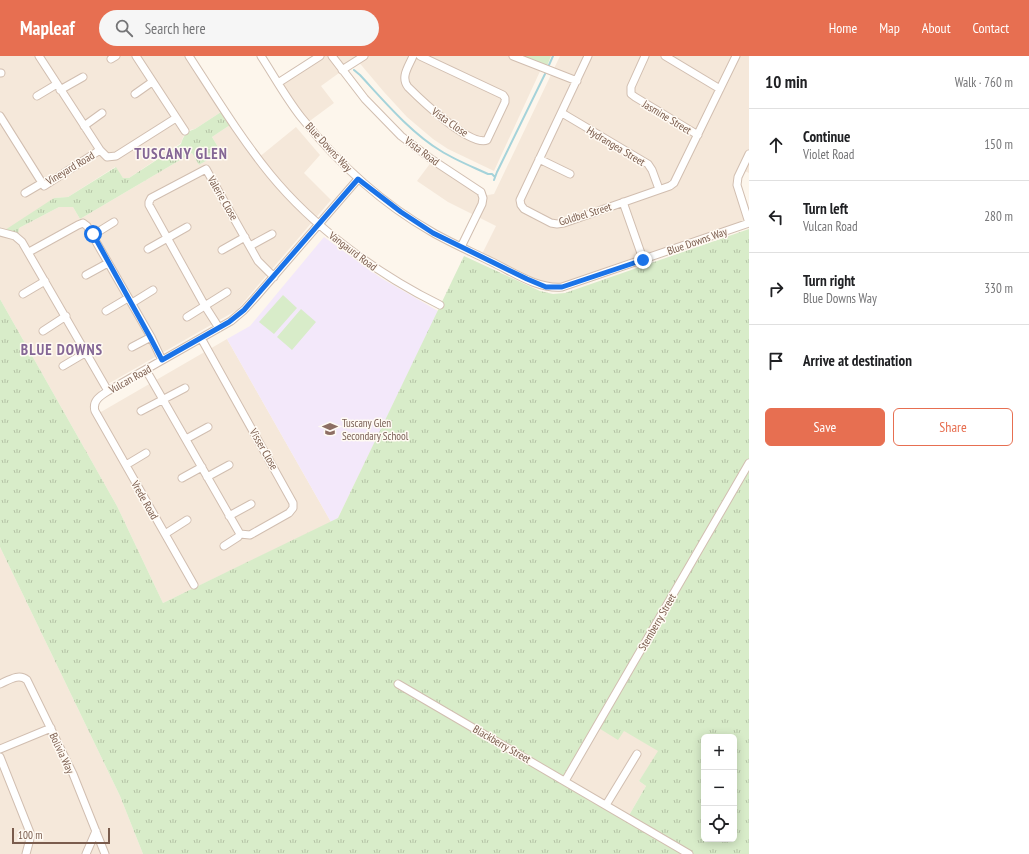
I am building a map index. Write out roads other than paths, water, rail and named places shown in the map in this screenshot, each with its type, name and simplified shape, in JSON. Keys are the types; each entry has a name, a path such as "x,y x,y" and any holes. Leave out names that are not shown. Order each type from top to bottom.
{"street":[{"path":"39,56 100,150 107,157 116,156 176,118"},
{"path":"136,56 186,131"},
{"name":"Vangaurd Road","path":"189,56 233,125 270,175 292,199 339,241 381,272 403,286 440,305"},
{"name":"Blue Downs Way","path":"261,56 300,115 321,140 358,179 401,212 433,233 546,287 562,287 749,223"},
{"path":"278,83 320,56"},
{"name":"Vista Road","path":"332,56 365,99 401,136 431,159 481,192 483,198 482,204 461,247"},
{"path":"342,70 364,56"},
{"name":"Vista Close","path":"413,56 405,76 405,82 408,87 433,110 460,130 481,141 487,140 505,102 503,95 420,56"},
{"path":"514,56 577,81"},
{"name":"Goldbel Street","path":"588,56 520,200 522,207 526,211 551,223 557,224 672,185 676,181 736,56"},
{"name":"Jasmine Street","path":"645,56 630,87 631,94 635,98 698,135"},
{"path":"665,56 720,89"},
{"path":"38,96 83,77"},
{"path":"135,94 152,82"},
{"name":"Hydrangea Street","path":"562,113 648,164 652,170 659,189"},
{"path":"84,126 102,114"},
{"name":"Vineyard Road","path":"0,117 44,186 100,150"},
{"path":"749,154 740,173 737,185 749,223"},
{"path":"539,159 570,174"},
{"name":"Valerie Close","path":"219,328 205,306 149,205 150,200 206,169 261,265 274,277"},
{"name":"Vulcan Road","path":"95,403 99,397 108,391 237,317 274,277 358,179"},
{"name":"Vineyard Road","path":"25,193 42,182"},
{"path":"623,202 643,260"},
{"path":"93,234 114,222"},
{"path":"29,252 78,225 83,223 87,226 93,234 162,360"},
{"path":"148,249 187,226"},
{"path":"0,232 15,236 22,242 29,252 66,316 85,353 108,391"},
{"path":"250,246 272,234"},
{"path":"222,250 246,237"},
{"path":"86,275 108,263"},
{"path":"23,294 45,281"},
{"path":"106,311 153,290"},
{"path":"187,317 227,292"},
{"path":"43,331 66,316"},
{"path":"132,347 150,337"},
{"name":"Visser Close","path":"201,338 293,503 293,508 289,513 250,535 240,534 224,546"},
{"path":"63,366 85,353"},
{"path":"146,370 240,534"},
{"path":"141,411 185,388"},
{"name":"Vrede Road","path":"95,403 95,411 194,585"},
{"path":"186,440 208,428"},
{"path":"126,465 146,453"},
{"name":"Stemberry Street","path":"565,780 749,463"},
{"path":"207,477 229,465"},
{"path":"182,478 202,467"},
{"path":"229,516 251,504"},
{"path":"165,534 187,520"},
{"name":"Bolivia Way","path":"0,684 17,677 25,678 30,684 73,774 105,854"},
{"name":"Blackberry Street","path":"398,684 690,854"},
{"path":"0,749 51,728"},
{"path":"606,805 636,754"},
{"path":"0,757 31,835 26,854"},
{"path":"86,854 96,831"}],"waterway":[{"path":"549,65 553,56"},
{"path":"354,70 398,116 430,144 452,157 488,174 492,174 495,177"},
{"path":"494,180 545,74"}],"place":[{"name":"Tuscany Glen Secondary School","path":"330,429"}],"district":[{"name":"TUSCANY GLEN","path":"181,154"},
{"name":"BLUE DOWNS","path":"62,350"}]}
